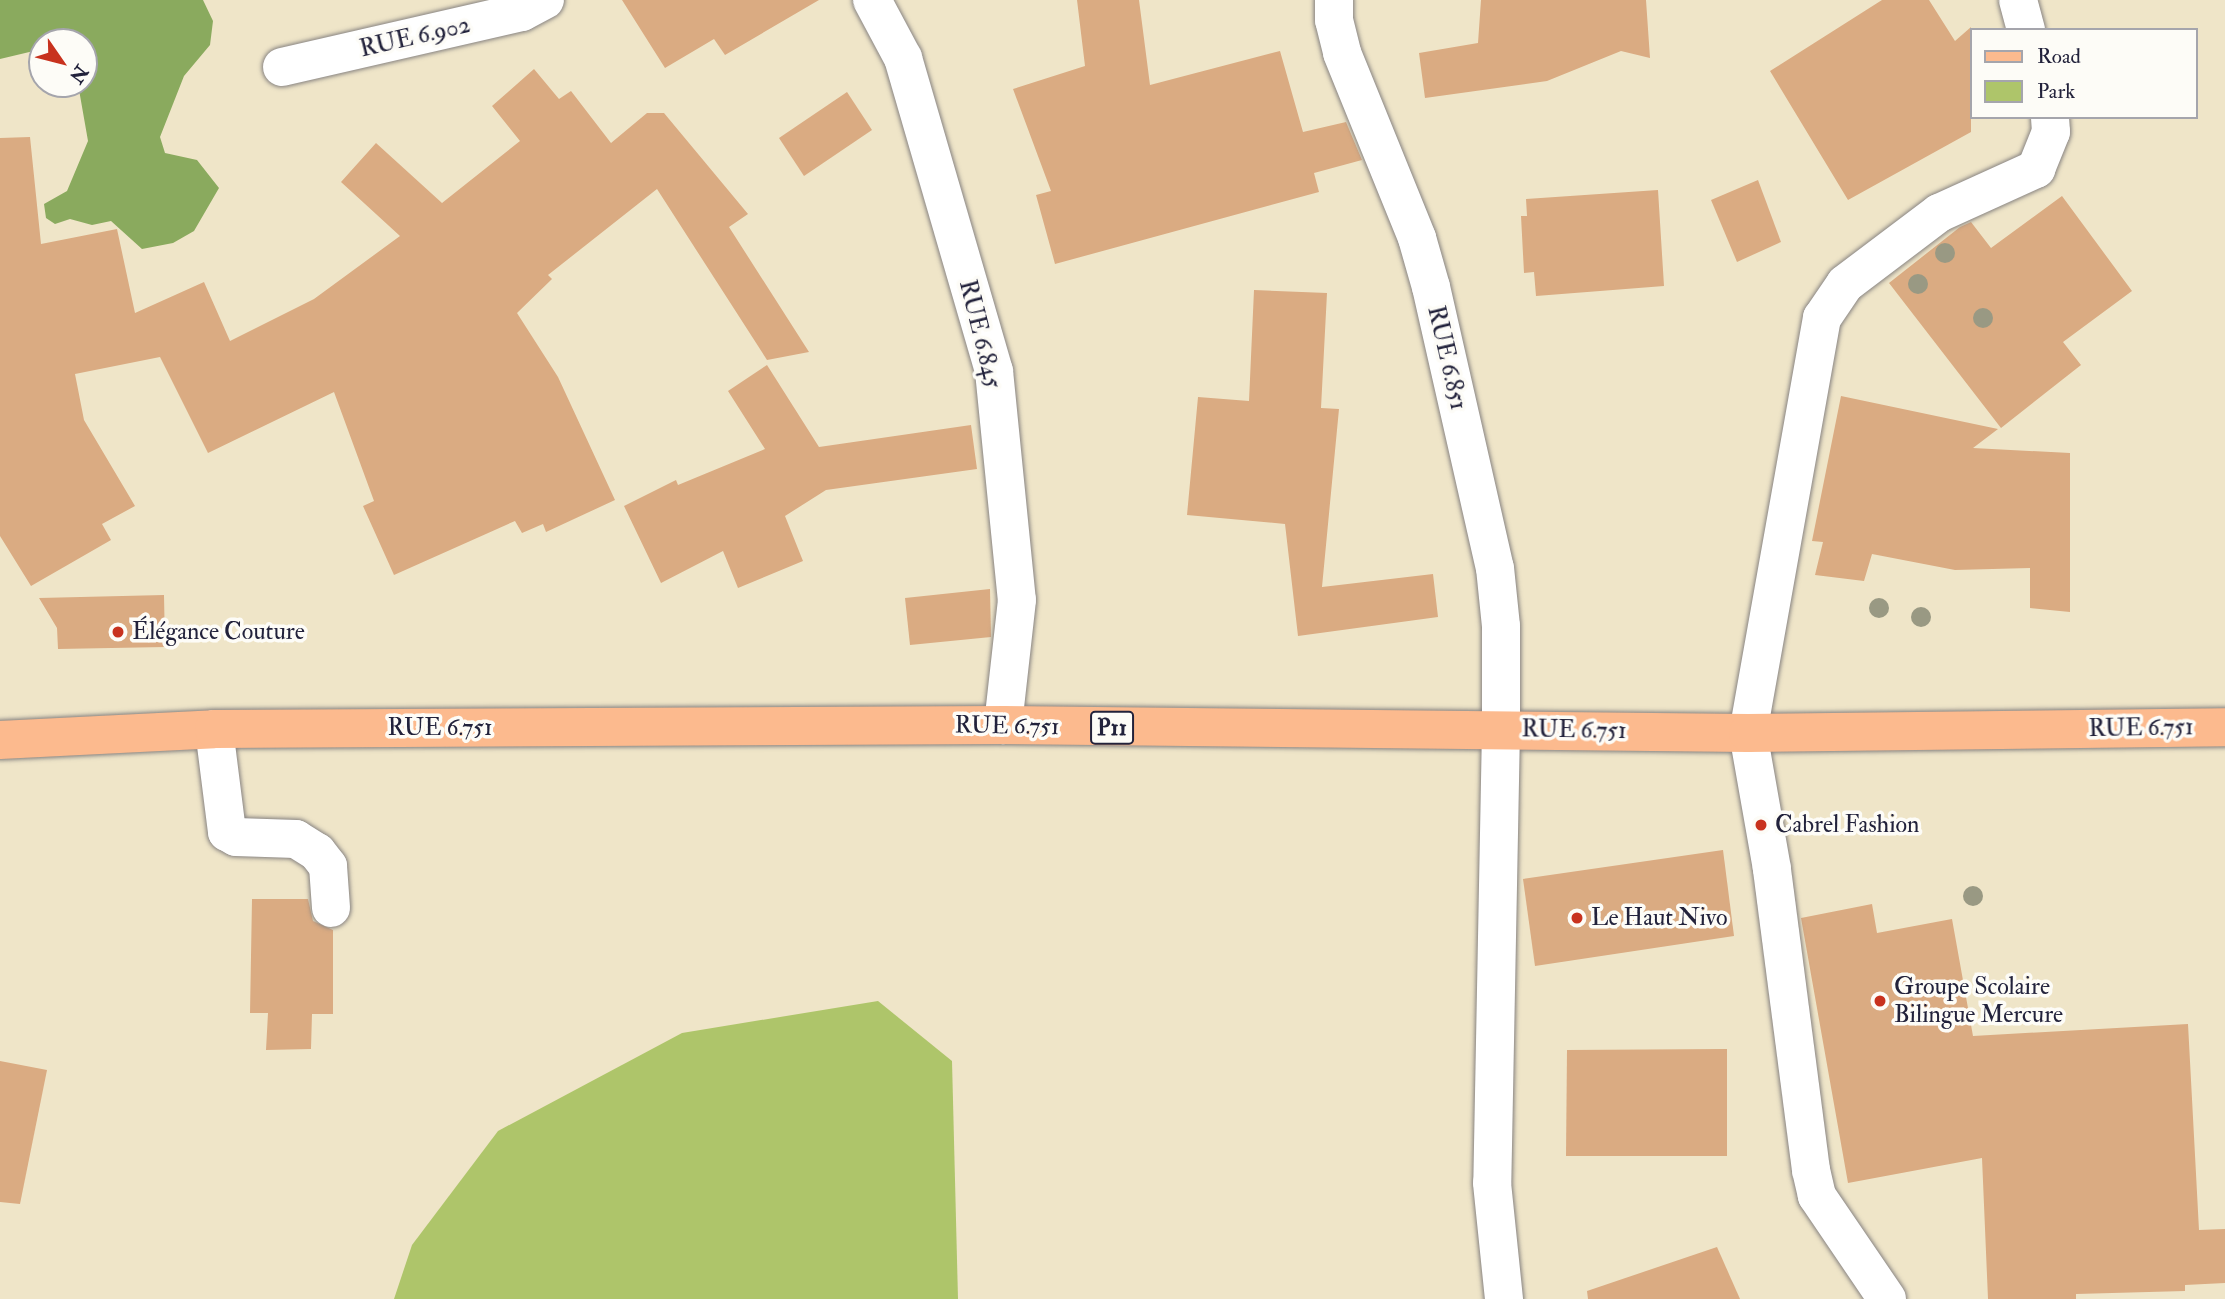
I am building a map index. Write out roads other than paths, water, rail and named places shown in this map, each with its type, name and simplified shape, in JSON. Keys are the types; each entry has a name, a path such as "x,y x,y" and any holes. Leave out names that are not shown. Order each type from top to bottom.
{"main road":[{"name":"RUE 6.751","path":"0,740 214,729 1003,725 1748,733 2225,727"}],"street":[{"name":"RUE 6.902","path":"282,67 522,12 545,0"},
{"name":"RUE 6.845","path":"872,0 903,58 994,371 1017,600 1003,725"},
{"name":"RUE 6.851","path":"1334,0 1334,20 1342,53 1417,238 1431,287 1494,568 1501,626 1501,729 1492,1183 1504,1299"},
{"path":"2018,0 2025,28"},
{"path":"1887,1299 1817,1196 1797,1090 1772,869 1748,733 1822,318 1845,284 1939,213 2036,169 2051,132 2050,119"},
{"path":"214,729 227,832 236,837 296,839 317,852 328,866 331,908"}],"place":[{"name":"Élégance Couture","path":"118,632"},
{"name":"Cabrel Fashion","path":"1761,825"},
{"name":"Le Haut Nivo","path":"1577,918"},
{"name":"Groupe Scolaire Bilingue Mercure","path":"1880,1001"}]}
